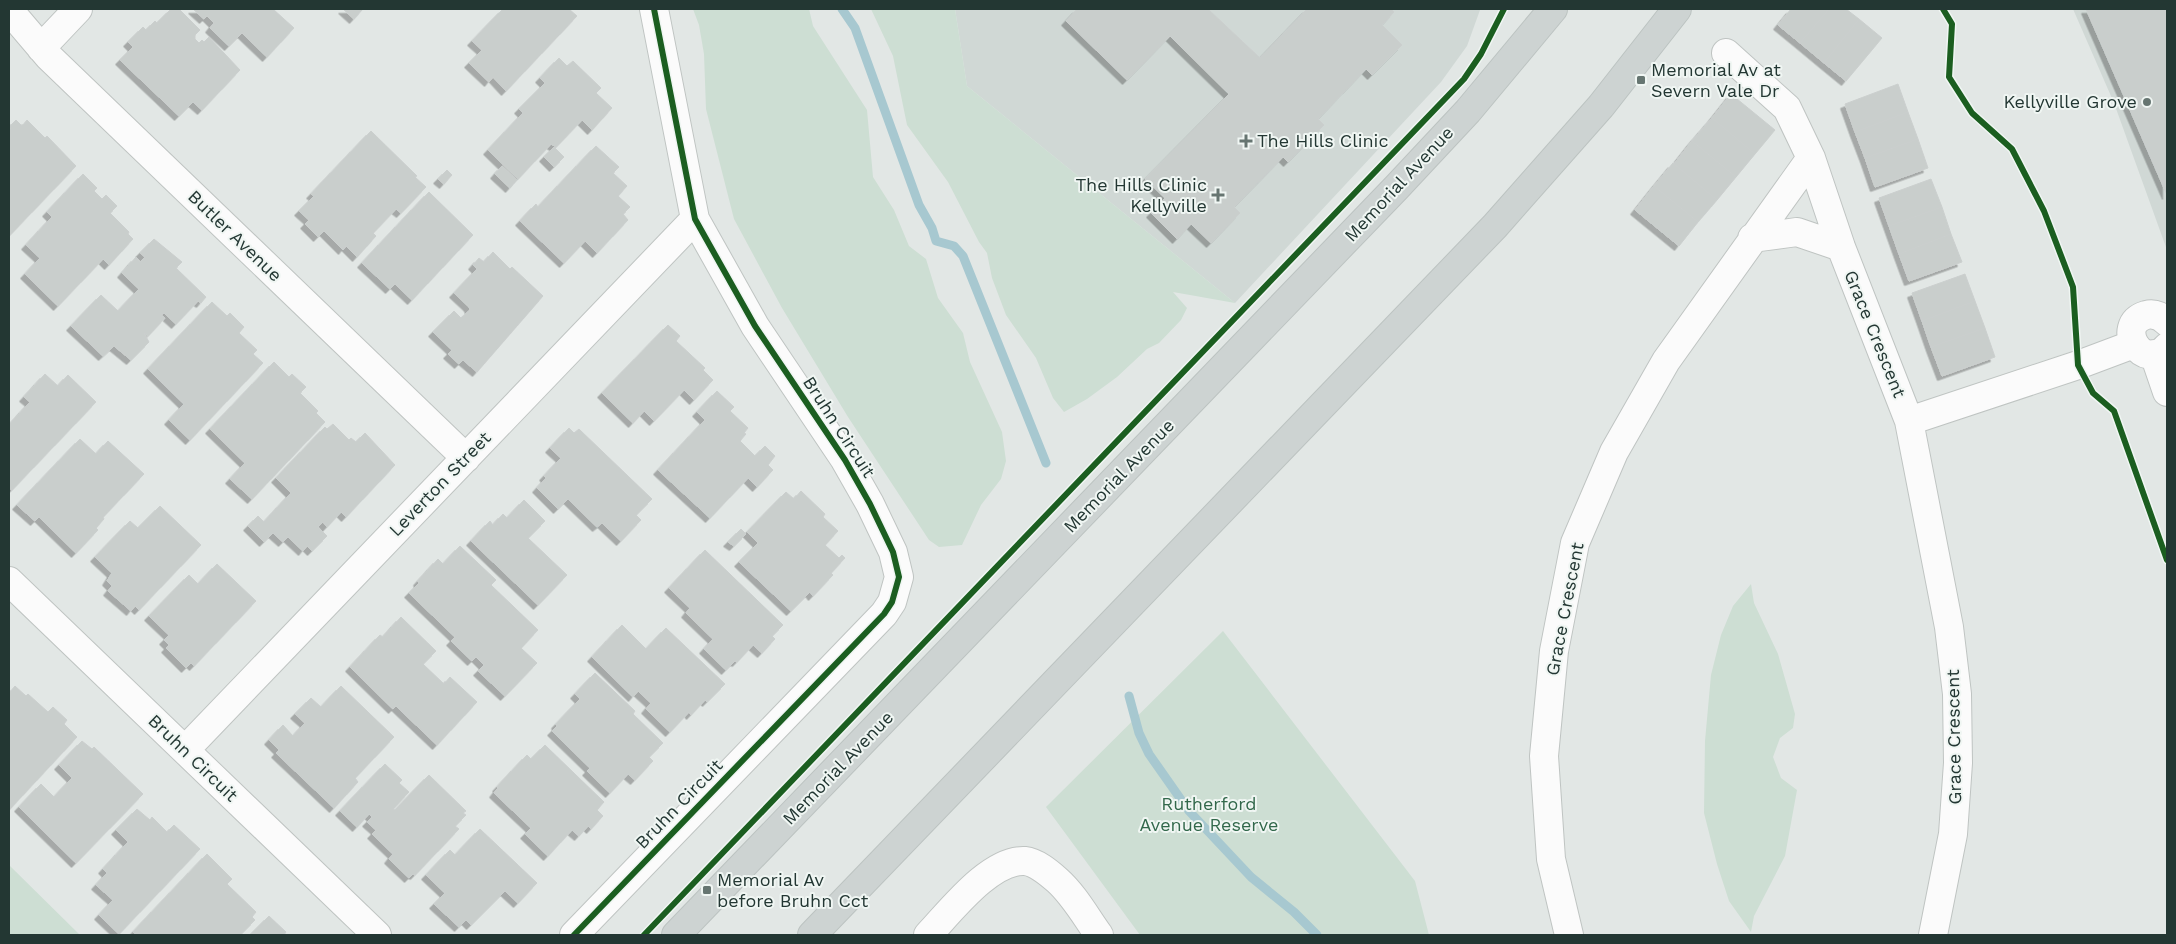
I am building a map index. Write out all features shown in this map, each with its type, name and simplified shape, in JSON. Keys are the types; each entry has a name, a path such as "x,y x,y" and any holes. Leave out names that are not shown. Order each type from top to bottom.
{"main road":[{"name":"Memorial Avenue","path":"676,935 1403,181 1474,104 1553,9"},
{"path":"812,935 1495,226 1601,106 1677,9"}],"street":[{"path":"41,48 78,9"},
{"name":"Bruhn Circuit","path":"574,935 884,614 897,590 899,577 897,564 870,504 845,460 755,326 695,219 654,9"},
{"name":"Butler Avenue","path":"9,10 41,48 466,458"},
{"name":"Grace Crescent","path":"1726,53 1787,108 1811,158 1841,247 1909,421 1949,627 1957,694 1958,763 1953,834 1934,935"},
{"name":"Grace Crescent","path":"1569,935 1551,859 1544,756 1554,651 1575,543 1614,452 1666,361 1752,238 1811,158"},
{"name":"Leverton Street","path":"185,750 695,219"},
{"name":"Grace Crescent","path":"1752,238 1797,232 1841,247"},
{"path":"2167,322 2154,314 2142,317 2137,320 2132,332 2152,348 2167,392"},
{"name":"Grace Crescent","path":"1909,421 2078,365 2152,348"},
{"name":"Bruhn Circuit","path":"9,581 377,935"},
{"path":"928,935 986,876 1008,863 1026,861 1042,868 1059,882 1099,935"}],"shaded area":[{"name":"The Hills Clinic Kellyville","path":"955,9 1480,10 1467,46 1441,82 1235,303 967,86"},
{"name":"Kellyville Grove","path":"2073,9 2167,9 2167,250 2114,103"}],"green space":[{"path":"693,9 809,9 813,26 867,110 873,177 894,210 909,246 926,259 938,298 963,333 970,362 1002,432 1006,461 1001,479 981,505 962,545 939,547 929,540 848,417 782,308 734,219 706,109 704,54 699,25"},
{"path":"871,9 955,9 967,86 1235,303 1173,292 1187,308 1181,320 1159,343 1147,349 1117,377 1087,399 1064,412 1053,398 1036,358 1006,315 992,278 987,253 979,242 948,182 907,125 893,56"},
{"path":"1751,584 1754,603 1778,654 1795,714 1793,728 1780,738 1773,757 1781,778 1797,790 1785,856 1754,916 1751,932 1729,901 1704,813 1705,741 1711,675 1721,635 1733,606"},
{"name":"Rutherford Avenue Reserve","path":"1223,631 1415,881 1429,935 1140,935 1046,807"},
{"path":"9,865 80,935 9,935"}],"building":[{"path":"171,9 179,9 200,30 195,35 195,39 199,43 202,40 204,42 209,37 240,70 202,110 193,102 179,116 120,60 133,47 128,42 143,27 146,30 155,21 157,23"},
{"path":"193,9 273,9 294,28 267,57 242,33 229,46 210,28 214,23 207,16 204,19"},
{"path":"343,9 363,9 354,19"},
{"path":"503,9 569,9 577,16 506,91 493,77 489,82 469,63 482,50 472,41"},
{"name":"The Hills Clinic","path":"1077,9 1208,9 1260,58 1307,9 1391,9 1394,12 1382,25 1402,45 1372,75 1366,69 1318,119 1324,125 1288,162 1283,157 1234,207 1240,213 1211,243 1191,224 1177,239 1151,213 1165,198 1145,179 1229,94 1170,36 1127,80 1066,21"},
{"path":"1791,9 1829,9 1800,43 1778,25"},
{"path":"1829,9 1846,9 1859,19 1824,63 1800,43"},
{"name":"Kellyville Grove","path":"2086,9 2167,9 2167,195"},
{"path":"1859,19 1882,38 1846,81 1824,63"},
{"path":"559,58 567,66 573,61 601,88 596,93 612,108 592,130 582,120 556,147 551,144 518,179 488,150 523,113 519,109 545,83 540,78"},
{"path":"1898,84 1908,112 1855,132 1845,104"},
{"path":"1731,94 1775,130 1755,154 1712,118"},
{"path":"1908,112 1918,139 1865,158 1855,132"},
{"path":"1712,118 1755,154 1736,177 1692,141"},
{"path":"16,120 22,126 27,120 45,138 47,136 76,166 9,236 9,132 11,129 9,127"},
{"path":"371,131 426,187 401,213 396,209 373,233 376,236 357,257 346,246 343,250 324,231 318,237 305,224 309,220 299,211 314,196 311,194"},
{"path":"1918,139 1928,168 1875,187 1865,158"},
{"path":"1692,141 1736,177 1717,200 1674,164"},
{"path":"596,146 619,167 613,173 627,186 618,196 630,207 623,214 628,220 597,253 585,241 564,263 520,221 536,204 538,207"},
{"path":"554,147 564,157 554,167 544,157"},
{"path":"1673,163 1717,200 1698,222 1654,186"},
{"path":"502,166 517,180 510,188 495,174"},
{"path":"447,170 452,175 444,184 438,179"},
{"path":"83,174 97,188 94,191 102,199 106,195 117,206 110,213 129,232 128,234 133,239 109,265 103,259 58,306 25,274 40,258 26,245 52,217 47,212"},
{"path":"1931,179 1942,207 1889,226 1879,198"},
{"path":"1654,186 1698,222 1679,246 1635,210"},
{"path":"429,192 473,235 412,300 395,284 390,289 362,263"},
{"path":"1942,207 1951,234 1899,254 1889,226"},
{"path":"1951,234 1962,262 1909,281 1899,254"},
{"path":"154,239 182,262 176,268 206,297 201,303 198,301 176,324 164,313 161,315 165,318 148,336 144,333 149,342 131,360 114,346 103,356 71,326 101,295 118,311 139,289 122,273 136,257 140,262 145,257 140,253"},
{"path":"493,252 510,269 512,267 543,296 477,372 463,360 459,364 448,354 452,350 433,332 454,311 461,318 470,310 454,293 477,269 473,265 479,258 484,262"},
{"path":"1965,274 1975,301 1922,321 1912,293"},
{"path":"1975,301 1985,328 1931,347 1922,321"},
{"path":"212,302 227,316 230,313 244,327 239,333 257,350 253,354 263,363 190,440 169,420 184,404 148,369"},
{"path":"668,325 680,336 676,341 705,368 703,370 713,380 694,400 684,390 654,421 644,411 633,423 602,393"},
{"path":"1985,328 1995,357 1942,376 1931,347"},
{"path":"274,362 289,377 292,374 306,387 300,393 318,411 316,413 325,422 252,499 230,479 245,463 210,429"},
{"path":"45,374 58,386 68,375 96,402 12,490 9,488 9,425 30,402 24,397"},
{"path":"717,391 734,407 730,411 748,428 740,441 755,456 765,446 775,456 768,465 773,470 757,487 748,478 710,518 658,470 705,420 697,412"},
{"path":"333,424 349,440 351,438 356,442 365,433 395,465 346,517 341,512 327,527 323,522 318,527 327,536 312,551 307,546 303,551 288,537 283,542 273,533 264,542 248,526 258,516 264,522 291,493 276,478 325,427 327,429"},
{"path":"569,428 574,433 579,429 652,499 636,515 641,520 621,541 602,523 597,527 568,499 558,509 537,488 546,478 544,476 561,458 550,448"},
{"path":"80,439 96,454 108,441 144,474 103,517 104,519 96,528 98,530 76,553 39,517 35,521 17,505"},
{"path":"801,491 825,514 823,517 838,531 825,545 839,558 842,555 845,558 831,573 833,575 813,596 810,592 791,611 739,562 758,543 747,532 786,492 794,499"},
{"path":"524,500 545,521 528,538 567,575 538,605 471,541 490,521 493,525 503,514 507,518"},
{"path":"160,506 201,545 139,610 135,606 131,611 108,591 112,586 107,581 112,573 95,557 130,521 138,528"},
{"path":"741,529 746,534 734,546 728,542"},
{"path":"460,546 496,580 491,585 538,630 521,648 537,663 505,696 478,671 484,665 476,657 472,661 451,641 455,637 409,593 438,559 443,564"},
{"path":"705,550 783,625 772,636 775,639 762,653 753,645 737,662 735,661 726,670 704,649 713,639 686,613 690,608 669,588"},
{"path":"217,564 256,601 194,666 191,663 186,668 166,648 169,645 164,640 169,635 149,616 189,575 198,584"},
{"path":"401,617 436,651 423,664 444,684 450,677 477,702 437,745 396,706 393,709 350,667 380,635 383,637"},
{"path":"622,625 646,649 666,628 725,684 707,702 705,700 691,715 689,712 670,732 646,709 651,703 638,691 633,697 592,657"},
{"path":"595,673 635,711 633,714 663,743 649,757 653,761 635,780 628,774 610,793 587,771 590,768 552,731 557,726 556,724 580,699 575,694"},
{"path":"15,686 26,696 28,694 48,712 53,707 67,720 64,724 77,737 9,810 9,693"},
{"path":"341,686 394,737 355,778 358,782 334,808 276,753 279,750 269,740 283,725 293,736 305,723 295,714 311,698 321,707"},
{"path":"82,741 92,749 94,747 143,794 76,863 19,807 41,784 54,797 72,778 59,765"},
{"path":"545,745 604,802 597,810 603,816 591,829 588,826 579,836 572,830 548,856 525,834 531,828 494,793 497,787 527,755 531,759"},
{"path":"385,764 402,780 399,783 409,792 393,809 395,810 429,775 466,811 463,813 466,815 455,826 459,829 415,875 413,874 409,878 389,859 393,854 372,834 376,830 367,822 372,817 369,814 357,827 340,811"},
{"path":"137,809 150,820 152,817 167,832 174,825 200,849 119,934 99,915 113,900 96,885 107,873 103,869 128,842 116,830"},
{"path":"480,829 537,883 518,903 505,891 471,925 466,920 459,927 434,904 445,893 426,875 450,850 455,855"},
{"path":"207,854 232,879 227,884 256,912 252,917 255,920 240,935 137,935 133,932"},
{"path":"269,916 286,932 284,935 250,935"}],"waterway":[{"path":"842,9 855,28 919,205 932,228 936,241 954,246 963,256 1046,463"},
{"path":"1129,696 1139,733 1149,754 1189,811 1251,877 1294,912 1317,935"}],"cycle path":[{"path":"574,935 884,614 892,602 899,577 893,552 870,504 845,460 755,326 695,219 654,9"},
{"path":"644,935 1464,79 1481,54 1504,9"},
{"path":"1943,9 1952,24 1949,77 1972,113 2012,149 2044,211 2073,287 2078,365 2093,393 2114,411 2167,560"}],"place":[{"name":"Memorial Av at Severn Vale Dr","path":"1641,80"},
{"name":"Kellyville Grove","path":"2147,102"},
{"name":"The Hills Clinic","path":"1246,141"},
{"name":"The Hills Clinic Kellyville","path":"1218,195"},
{"name":"Memorial Av before Bruhn Cct","path":"707,890"}]}
